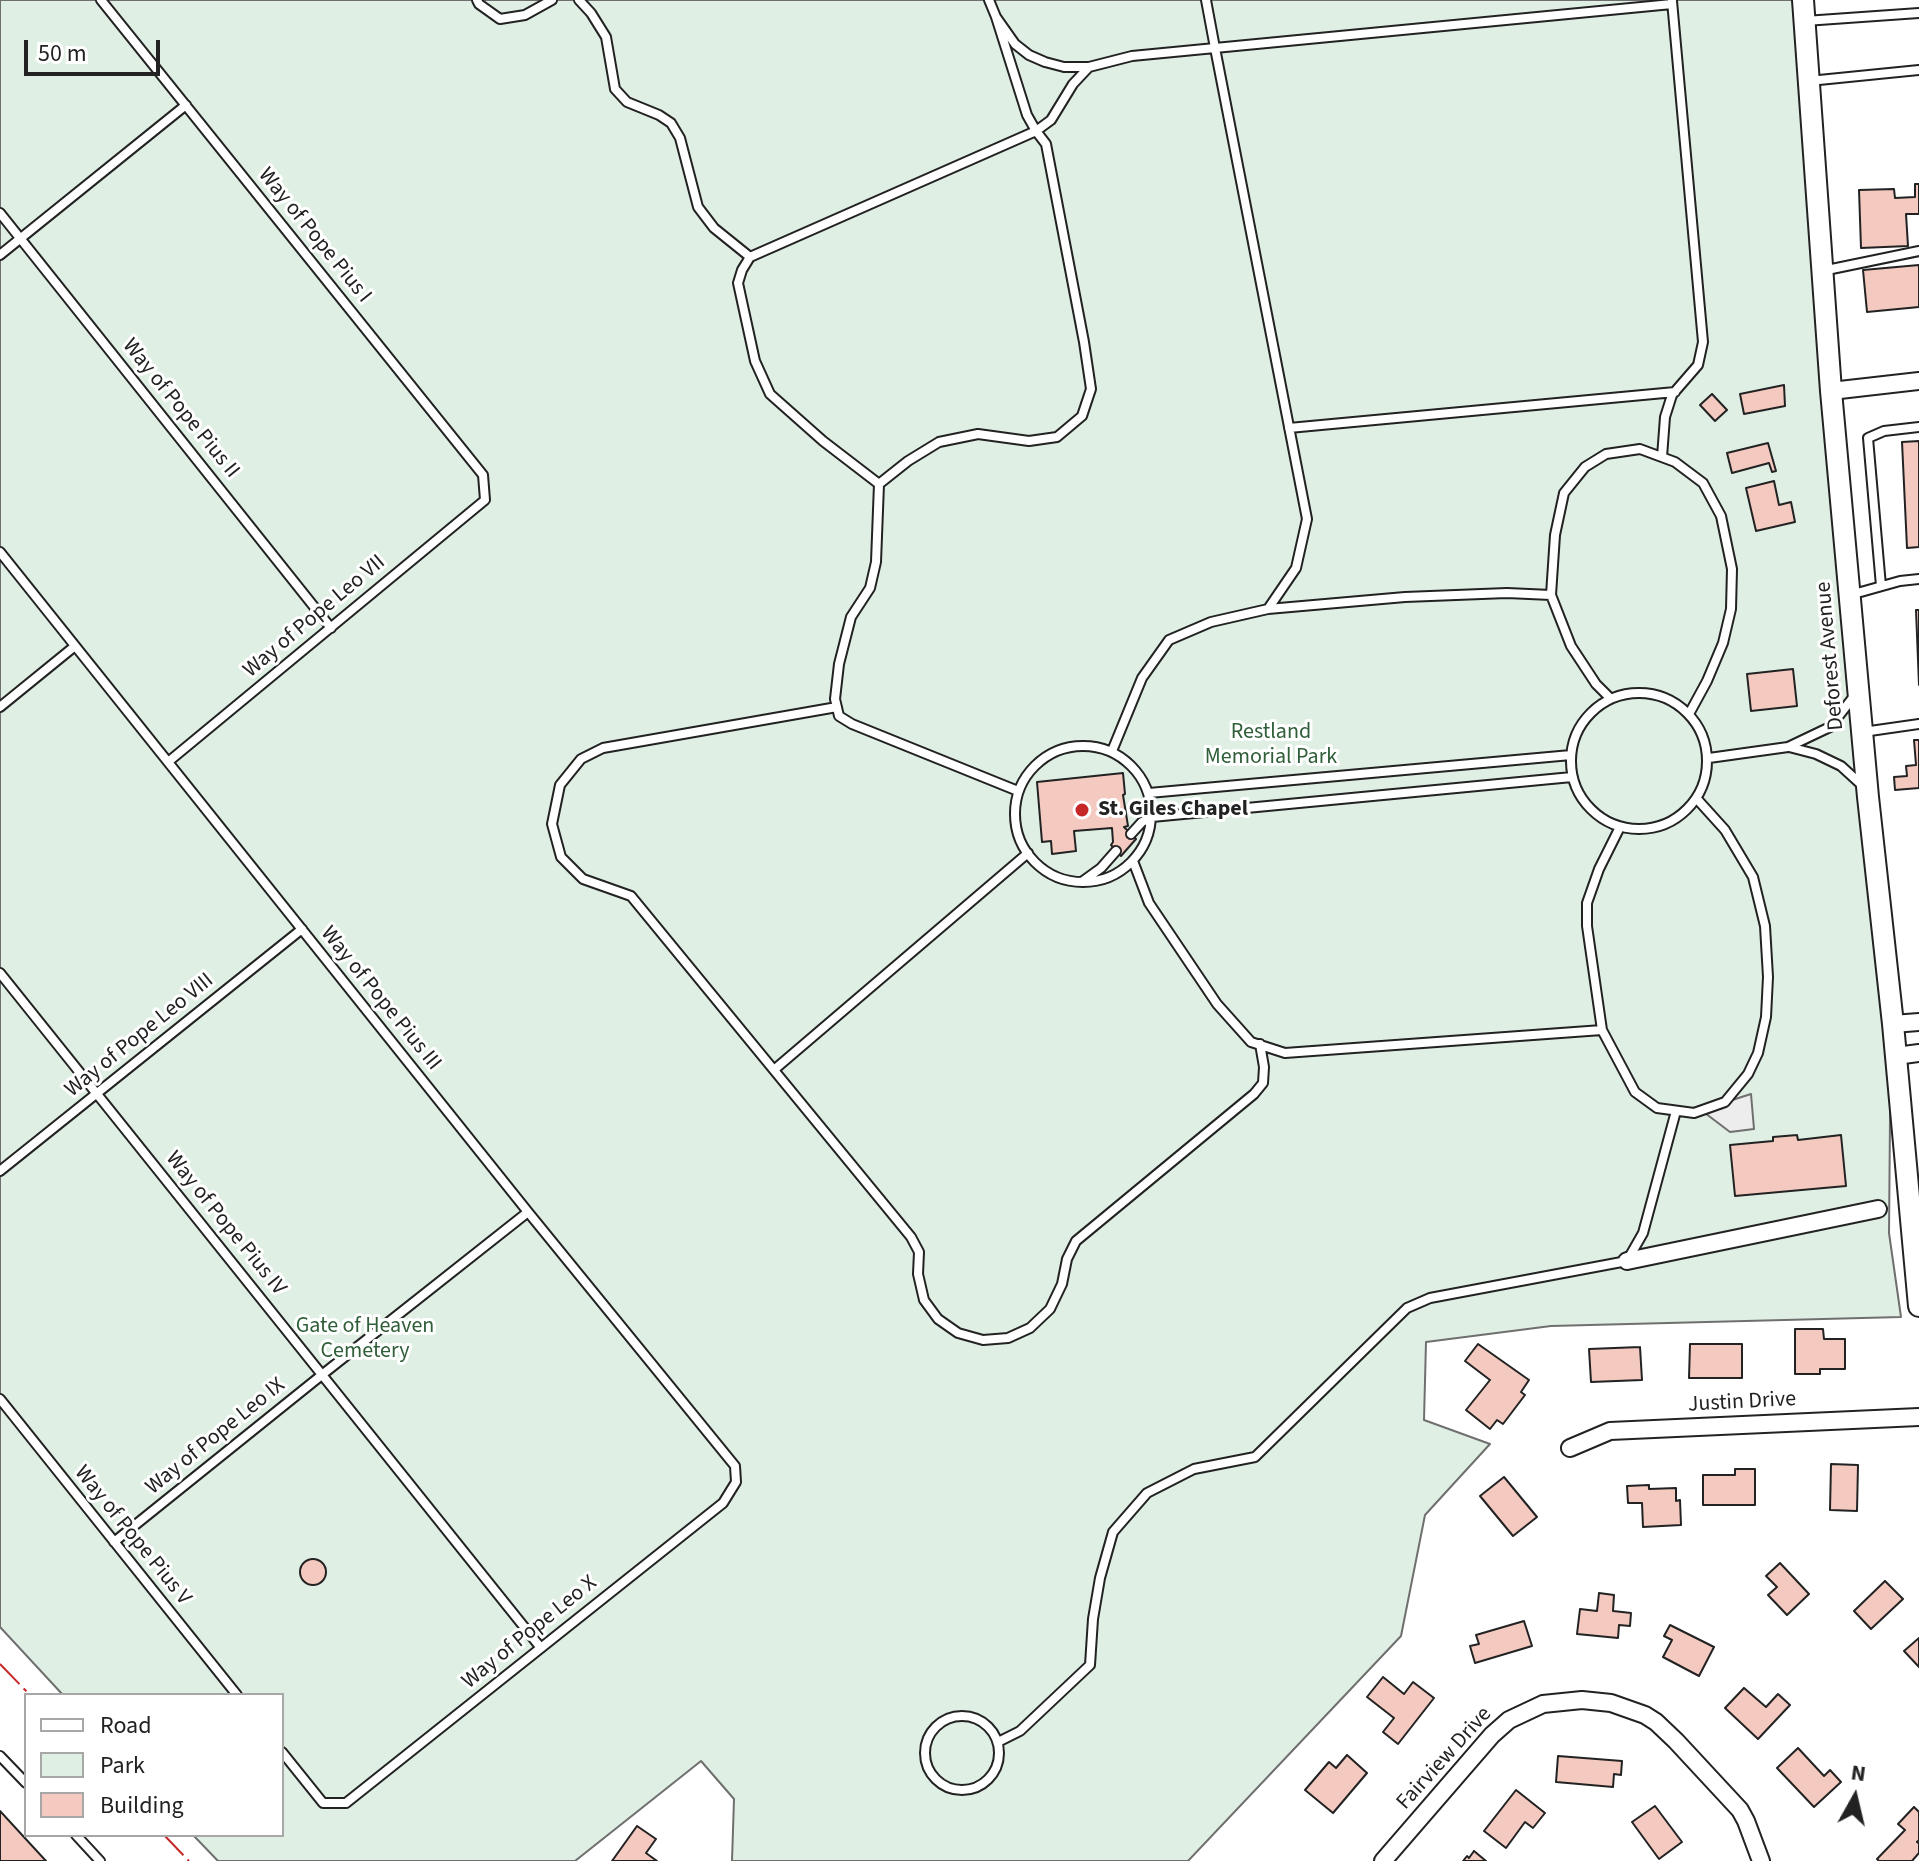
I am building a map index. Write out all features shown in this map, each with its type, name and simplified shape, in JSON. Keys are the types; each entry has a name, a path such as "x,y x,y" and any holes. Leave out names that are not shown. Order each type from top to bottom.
{"street":[{"name":"Deforest Avenue","path":"1803,0 1831,391 1919,1306"},
{"path":"1831,391 1919,381"},
{"path":"1893,1024 1919,1022"},
{"path":"1896,1056 1919,1053"},
{"path":"1627,1261 1878,1209"},
{"name":"Justin Drive","path":"1570,1448 1610,1431 1919,1417"},
{"name":"Fairview Drive","path":"1383,1861 1492,1735 1509,1720 1543,1704 1582,1700 1611,1703 1656,1722 1740,1810 1761,1861"}],"lane":[{"name":"Way of Pope Pius I","path":"101,0 483,475 485,500"},
{"path":"477,0 500,19 525,15 552,0"},
{"path":"579,0 606,37 615,89 627,102 671,123 680,138 698,207 714,228 750,257"},
{"path":"989,0 1027,115 1046,144 1091,389 1082,416 1057,437 1029,441 978,434 939,442 879,484 876,562 870,588 851,617 839,664 835,699 839,716 852,724 1018,791"},
{"path":"1206,0 1307,519 1296,568 1268,609"},
{"path":"996,17 1015,44 1029,55 1064,67 1089,67 1132,56 1672,2 1703,342 1698,365 1672,395 1665,417 1662,457"},
{"path":"1804,22 1919,13"},
{"path":"879,484 823,441 770,394 755,361 738,283 742,270 750,257 1036,131 1051,120 1073,84 1089,67"},
{"path":"1808,81 1919,70"},
{"path":"0,255 186,105"},
{"name":"Way of Pope Pius II","path":"0,213 331,628"},
{"path":"1822,271 1919,251"},
{"path":"1289,428 1675,392"},
{"path":"1881,586 1868,438 1884,431 1919,427"},
{"path":"1610,698 1596,684 1571,646 1551,595 1555,535 1564,493 1585,467 1606,454 1640,449 1675,462 1703,483 1721,516 1732,569 1731,609 1723,643 1689,714"},
{"name":"Way of Pope Leo VII","path":"168,762 485,500"},
{"name":"Way of Pope Pius III","path":"0,552 735,1466"},
{"path":"1850,595 1919,579"},
{"path":"1112,751 1142,678 1169,640 1211,622 1268,609 1405,597 1507,593 1551,595"},
{"path":"0,707 75,646"},
{"path":"1709,758 1788,747 1830,727 1858,690"},
{"path":"1632,692 1655,694 1675,702 1689,714 1704,736 1709,758 1706,779 1697,799 1682,815 1663,825 1642,829 1620,827 1599,816 1582,799 1572,777 1571,755 1574,738 1595,708 1610,698 1632,692"},
{"path":"837,707 603,748 581,759 560,785 552,824 561,857 583,879 631,896 911,1237 919,1252 918,1274 924,1300 938,1319 958,1333 983,1340 1008,1338 1030,1328 1050,1309 1076,1241 1254,1094 1263,1083 1260,1044"},
{"path":"1862,732 1919,724"},
{"path":"1090,745 1112,751 1130,763 1149,793 1152,822 1146,843 1133,861 1116,875 1083,882 1048,873 1028,853 1019,837 1014,814 1018,791 1029,771 1047,755 1068,746 1090,745"},
{"path":"1788,747 1816,754 1841,766 1868,791"},
{"path":"1149,793 1571,755"},
{"path":"1131,834 1142,822 1152,817 1572,777"},
{"path":"1620,827 1599,869 1587,903 1587,926 1602,1030 1635,1092 1657,1108 1694,1113 1725,1102 1748,1074 1758,1053 1766,1017 1768,977 1765,926 1753,877 1725,830 1697,799"},
{"path":"1083,882 1116,851"},
{"path":"775,1069 1028,853"},
{"path":"1133,861 1149,903 1217,1004 1251,1042 1285,1053 1602,1030"},
{"name":"Way of Pope Leo VIII","path":"0,1171 302,929"},
{"name":"Way of Pope Pius IV","path":"0,973 541,1648"},
{"path":"998,1742 1020,1731 1090,1665 1100,1578 1113,1532 1147,1493 1194,1469 1255,1457 1407,1308 1430,1298 1627,1261 1643,1233 1676,1111"},
{"name":"Way of Pope Leo IX","path":"114,1542 528,1212"},
{"name":"Way of Pope Pius V","path":"0,1399 235,1693"},
{"name":"Way of Pope Leo X","path":"284,1754 323,1803 346,1803 723,1503 736,1482 735,1466"},
{"path":"972,1717 983,1722 998,1742 997,1766 991,1777 969,1790 945,1787 935,1780 924,1758 929,1734 947,1718 972,1717"},
{"path":"0,1756 24,1781"},
{"path":"78,1837 100,1861"}],"green space":[{"name":"Restland Memorial Park","path":"0,0 1804,0 1891,1006 1889,1233 1901,1317 1551,1326 1426,1342 1424,1420 1490,1444 1425,1515 1401,1636 1188,1861 732,1861 734,1799 701,1761 575,1861 218,1861 195,1837 284,1837 284,1693 61,1693 0,1627"}],"shaded area":[{"path":"1751,1094 1754,1129 1730,1132 1701,1110"}],"building":[{"path":"1915,184 1919,184 1919,214 1906,214 1908,246 1861,248 1859,190 1894,189 1895,198 1915,197"},
{"path":"1919,265 1919,307 1867,312 1863,270"},
{"path":"1784,385 1785,406 1744,414 1740,394"},
{"path":"1712,394 1727,410 1715,421 1700,405"},
{"path":"1919,441 1919,547 1907,548 1902,442"},
{"path":"1768,443 1776,471 1772,472 1769,463 1732,473 1727,453"},
{"path":"1774,481 1779,505 1791,502 1795,522 1756,531 1746,488"},
{"path":"1916,610 1919,610 1919,685"},
{"path":"1793,669 1797,706 1751,711 1747,674"},
{"path":"1914,740 1919,740 1919,788 1895,790 1894,777 1907,776 1906,766 1916,765"},
{"name":"St. Giles Chapel","path":"1123,773 1128,826 1124,827 1136,839 1121,856 1111,845 1112,828 1074,831 1076,851 1052,854 1051,841 1042,842 1037,782"},
{"path":"1797,1135 1798,1140 1841,1135 1846,1186 1735,1196 1730,1145"},
{"path":"1795,1329 1823,1329 1824,1339 1845,1339 1845,1369 1820,1369 1820,1374 1795,1374"},
{"path":"1478,1344 1529,1380 1521,1392 1525,1395 1503,1424 1497,1420 1490,1429 1466,1410 1490,1380 1465,1361"},
{"path":"1690,1344 1742,1344 1742,1378 1689,1378"},
{"path":"1640,1347 1642,1380 1591,1382 1589,1349"},
{"path":"1831,1464 1858,1465 1857,1511 1830,1510"},
{"path":"1735,1469 1755,1469 1755,1505 1703,1505 1703,1475 1735,1475"},
{"path":"1504,1477 1537,1517 1513,1536 1480,1496"},
{"path":"1649,1485 1649,1489 1676,1488 1681,1525 1643,1527 1642,1503 1628,1503 1627,1486"},
{"path":"313,1559 322,1563 326,1572 322,1581 313,1585 304,1581 300,1572 304,1563"},
{"path":"1780,1563 1809,1594 1787,1615 1768,1595 1777,1587 1766,1576"},
{"path":"1885,1581 1903,1599 1871,1629 1854,1611"},
{"path":"1599,1593 1614,1595 1613,1611 1631,1613 1630,1626 1619,1625 1618,1638 1577,1634 1580,1609 1597,1611"},
{"path":"1524,1621 1532,1646 1475,1663 1470,1646 1479,1644 1476,1635"},
{"path":"1670,1625 1714,1647 1699,1676 1663,1657 1672,1640 1664,1636"},
{"path":"1919,1638 1919,1667 1904,1651"},
{"path":"1383,1677 1404,1694 1413,1682 1434,1698 1398,1744 1383,1732 1394,1718 1367,1697"},
{"path":"1744,1688 1766,1707 1778,1694 1790,1705 1758,1739 1725,1708"},
{"path":"1798,1748 1824,1776 1830,1770 1841,1782 1814,1807 1777,1768"},
{"path":"1347,1755 1367,1773 1333,1813 1305,1790 1329,1762 1336,1768"},
{"path":"1558,1756 1622,1761 1621,1775 1614,1774 1613,1787 1556,1782"},
{"path":"1516,1790 1545,1813 1533,1828 1525,1822 1506,1848 1484,1831"},
{"path":"1655,1806 1682,1842 1659,1859 1632,1822"},
{"path":"1914,1807 1919,1812 1919,1853 1912,1861 1879,1861 1877,1859 1905,1830 1898,1824"},
{"path":"0,1811 46,1861 0,1861"},
{"path":"637,1826 656,1839 646,1853 657,1861 612,1861"},
{"path":"1474,1851 1486,1861 1463,1861"}],"power":[{"path":"0,1664 28,1693"},
{"path":"166,1837 189,1861"}],"place":[{"name":"St. Giles Chapel","path":"1082,810"}],"park label":[{"name":"Gate of Heaven Cemetery","path":"365,1340"}]}
